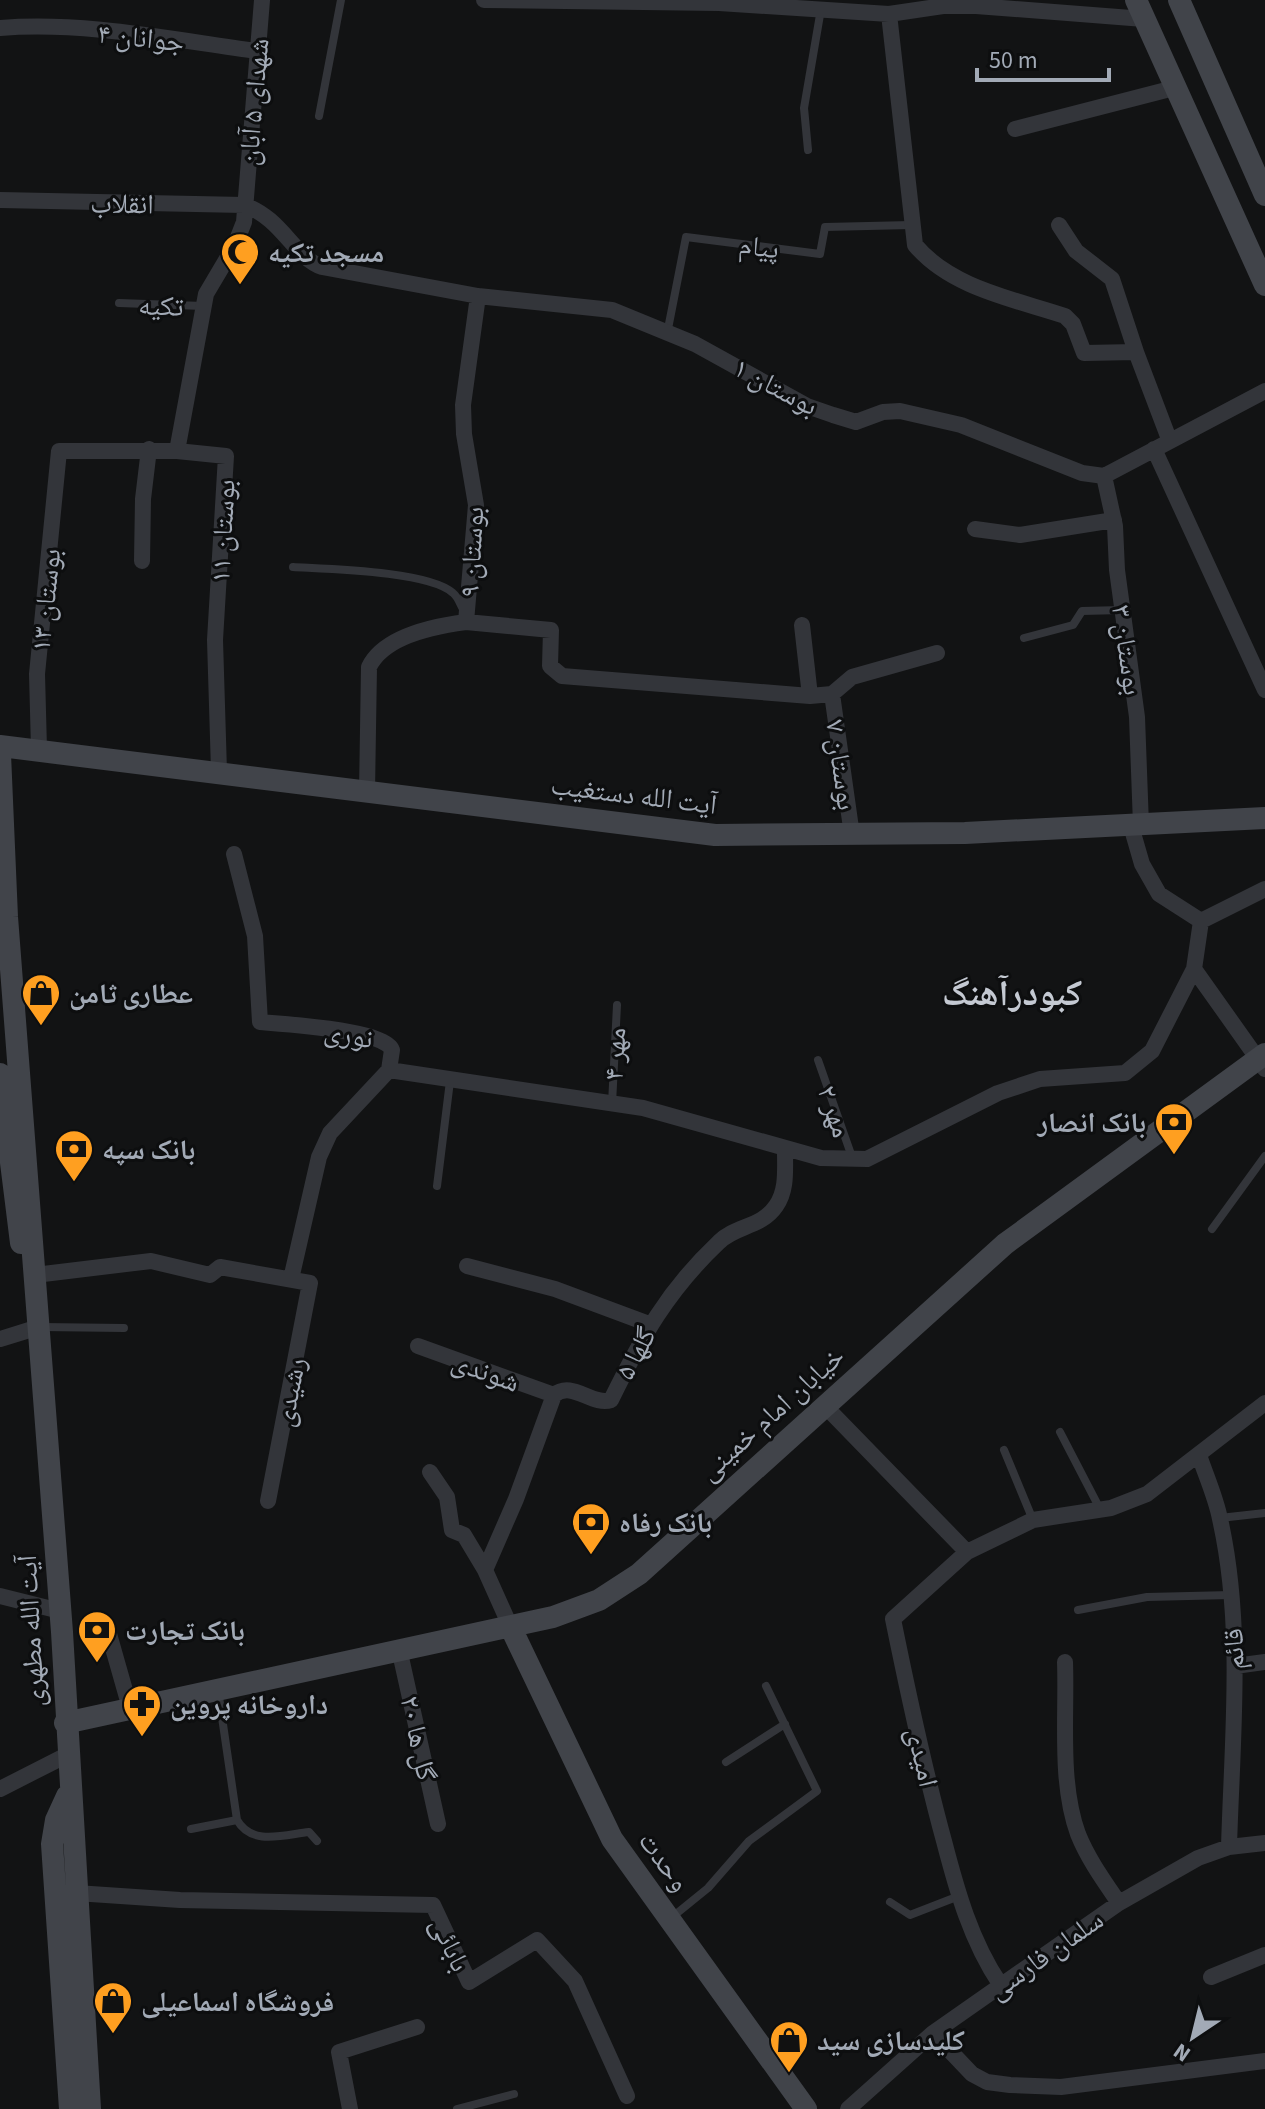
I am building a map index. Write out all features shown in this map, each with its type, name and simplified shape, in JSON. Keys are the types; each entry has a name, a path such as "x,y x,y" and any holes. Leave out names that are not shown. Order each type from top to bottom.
{"main road":[{"path":"1179,0 1265,195"},
{"path":"1140,9 1265,285"},
{"name":"آیت الله دستغیب","path":"0,746 715,835 852,835 1136,826 1265,818"},
{"name":"آیت الله مطهری","path":"0,754 4,917 60,1611 90,2109"},
{"name":"خیابان امام خمینی","path":"65,1723 511,1628 599,1600 639,1574 1005,1244 1262,1061"},
{"name":"آیت الله مطهری","path":"0,1074 4,1149 18,1235 35,1275"},
{"name":"وحدت","path":"511,1628 612,1839 806,2109"},
{"name":"آیت الله مطهری","path":"69,1792 56,1820 52,1844 70,2109"}],"street":[{"name":"شهدای ۵ آبان","path":"244,205 262,0"},
{"path":"484,0 821,9 889,14 913,6 1140,9"},
{"path":"889,14 915,245 937,265 990,293 1065,316 1073,324 1084,353 1136,352"},
{"name":"جوانان ۴","path":"0,28 25,26 257,51"},
{"path":"1015,129 1174,88"},
{"name":"انقلاب","path":"0,200 244,205"},
{"name":"بوستان ۱","path":"244,205 275,221 316,265 478,296 612,310 695,344 796,401 833,415 856,422 883,412 900,411 961,425 1082,473 1104,476"},
{"name":"بوستان ۱۱","path":"219,771 215,640 226,456 177,451 203,306 210,285 241,234 244,205"},
{"path":"1059,225 1076,251 1112,279 1169,439"},
{"name":"بوستان ۹","path":"367,792 369,667 374,656 405,638 466,622 476,505 464,434 463,405 478,296"},
{"path":"1104,476 1265,391"},
{"path":"142,561 143,499 149,449 177,451"},
{"name":"بوستان ۱۳","path":"39,749 37,674 59,451 149,449"},
{"path":"1154,449 1265,690"},
{"name":"بوستان ۳","path":"1104,476 1114,520 1137,717 1136,826 1142,864 1159,894 1201,921"},
{"path":"975,529 1020,535 1114,520"},
{"path":"466,622 551,630 550,666 562,676 810,696 832,694 852,677 937,653"},
{"path":"802,625 810,696"},
{"name":"بوستان ۷","path":"832,694 852,835"},
{"name":"نوری","path":"234,854 255,936 260,1022 303,1025 385,1041 392,1050 389,1070 330,1133 319,1157 291,1279"},
{"path":"389,1070 643,1108 790,1150 854,1160 867,1159 998,1093 1040,1079 1125,1073 1152,1051 1194,969 1201,921 1265,889"},
{"path":"1194,969 1262,1061"},
{"name":"گلها ۵","path":"554,1395 560,1390 569,1390 605,1402 611,1400 649,1324 723,1238 748,1229 769,1215 784,1186 785,1152 790,1150"},
{"path":"35,1275 151,1261 210,1275 220,1267 291,1279"},
{"path":"467,1266 555,1289 649,1324"},
{"name":"رشیدی","path":"268,1501 310,1283 291,1279"},
{"path":"0,1339 39,1327"},
{"name":"شوندی","path":"418,1346 554,1395"},
{"path":"485,1570 522,1486 554,1395"},
{"path":"824,1405 967,1552 1033,1520 1100,1509 1147,1494 1265,1403"},
{"name":"قائم","path":"1199,1455 1220,1518 1231,1595 1235,1666 1229,1847"},
{"path":"430,1472 447,1497 452,1530 464,1535 485,1570 511,1628"},
{"name":"امیدی","path":"967,1552 893,1619 927,1780 959,1896 979,1950 1000,1984"},
{"path":"0,1596 60,1611"},
{"path":"107,1627 130,1708"},
{"name":"گل ها ۲۰","path":"400,1653 438,1824"},
{"path":"1065,1662 1069,1786 1077,1830 1087,1853 1119,1903"},
{"path":"1235,1666 1265,1662"},
{"path":"0,1789 67,1755"},
{"name":"سلمان فارسی","path":"848,2109 933,2033 1119,1903 1182,1865 1229,1847 1265,1843"},
{"name":"بابائی","path":"76,1893 180,1900 433,1905 469,1982 537,1940 575,1981 627,2096"},
{"path":"1211,1977 1265,1955"},
{"path":"350,2109 339,2052 417,2027"},
{"path":"933,2033 972,2074 987,2082 1010,2085 1061,2087 1265,2061"}],"lane":[{"path":"319,116 341,0"},
{"path":"808,150 804,108 821,9"},
{"name":"پیام","path":"667,334 686,237 820,254 825,227 911,225"},
{"name":"تکیه","path":"119,303 203,306"},
{"path":"293,567 392,575 430,583 454,594 466,622"},
{"path":"1024,638 1073,625 1082,611 1123,610"},
{"name":"مهر ۴","path":"612,1104 617,1005"},
{"name":"مهر ۲","path":"818,1060 842,1136 854,1160"},
{"path":"437,1186 450,1081"},
{"path":"1212,1229 1265,1156"},
{"path":"39,1327 124,1328"},
{"path":"1060,1432 1100,1509"},
{"path":"1004,1450 1033,1520"},
{"path":"1220,1518 1265,1513"},
{"path":"1078,1610 1147,1597 1231,1595"},
{"path":"671,1919 708,1888 749,1841 817,1791 766,1686"},
{"path":"218,1689 237,1820 244,1831 257,1837 309,1832 317,1841"},
{"path":"726,1762 785,1724"},
{"path":"191,1829 237,1820"},
{"path":"890,1902 910,1915 959,1896"},
{"path":"457,2109 514,2094"}],"place":[{"name":"مسجد تکیه","path":"240,286"},
{"name":"عطاری ثامن","path":"41,1027"},
{"name":"بانک انصار","path":"1174,1156"},
{"name":"بانک سپه","path":"74,1183"},
{"name":"بانک رفاه","path":"591,1556"},
{"name":"بانک تجارت","path":"97,1664"},
{"name":"داروخانه پروین","path":"142,1738"},
{"name":"فروشگاه اسماعیلی","path":"113,2035"},
{"name":"کلیدسازی سید","path":"789,2074"}],"district":[{"name":"کبودرآهنگ","path":"1012,992"}]}
